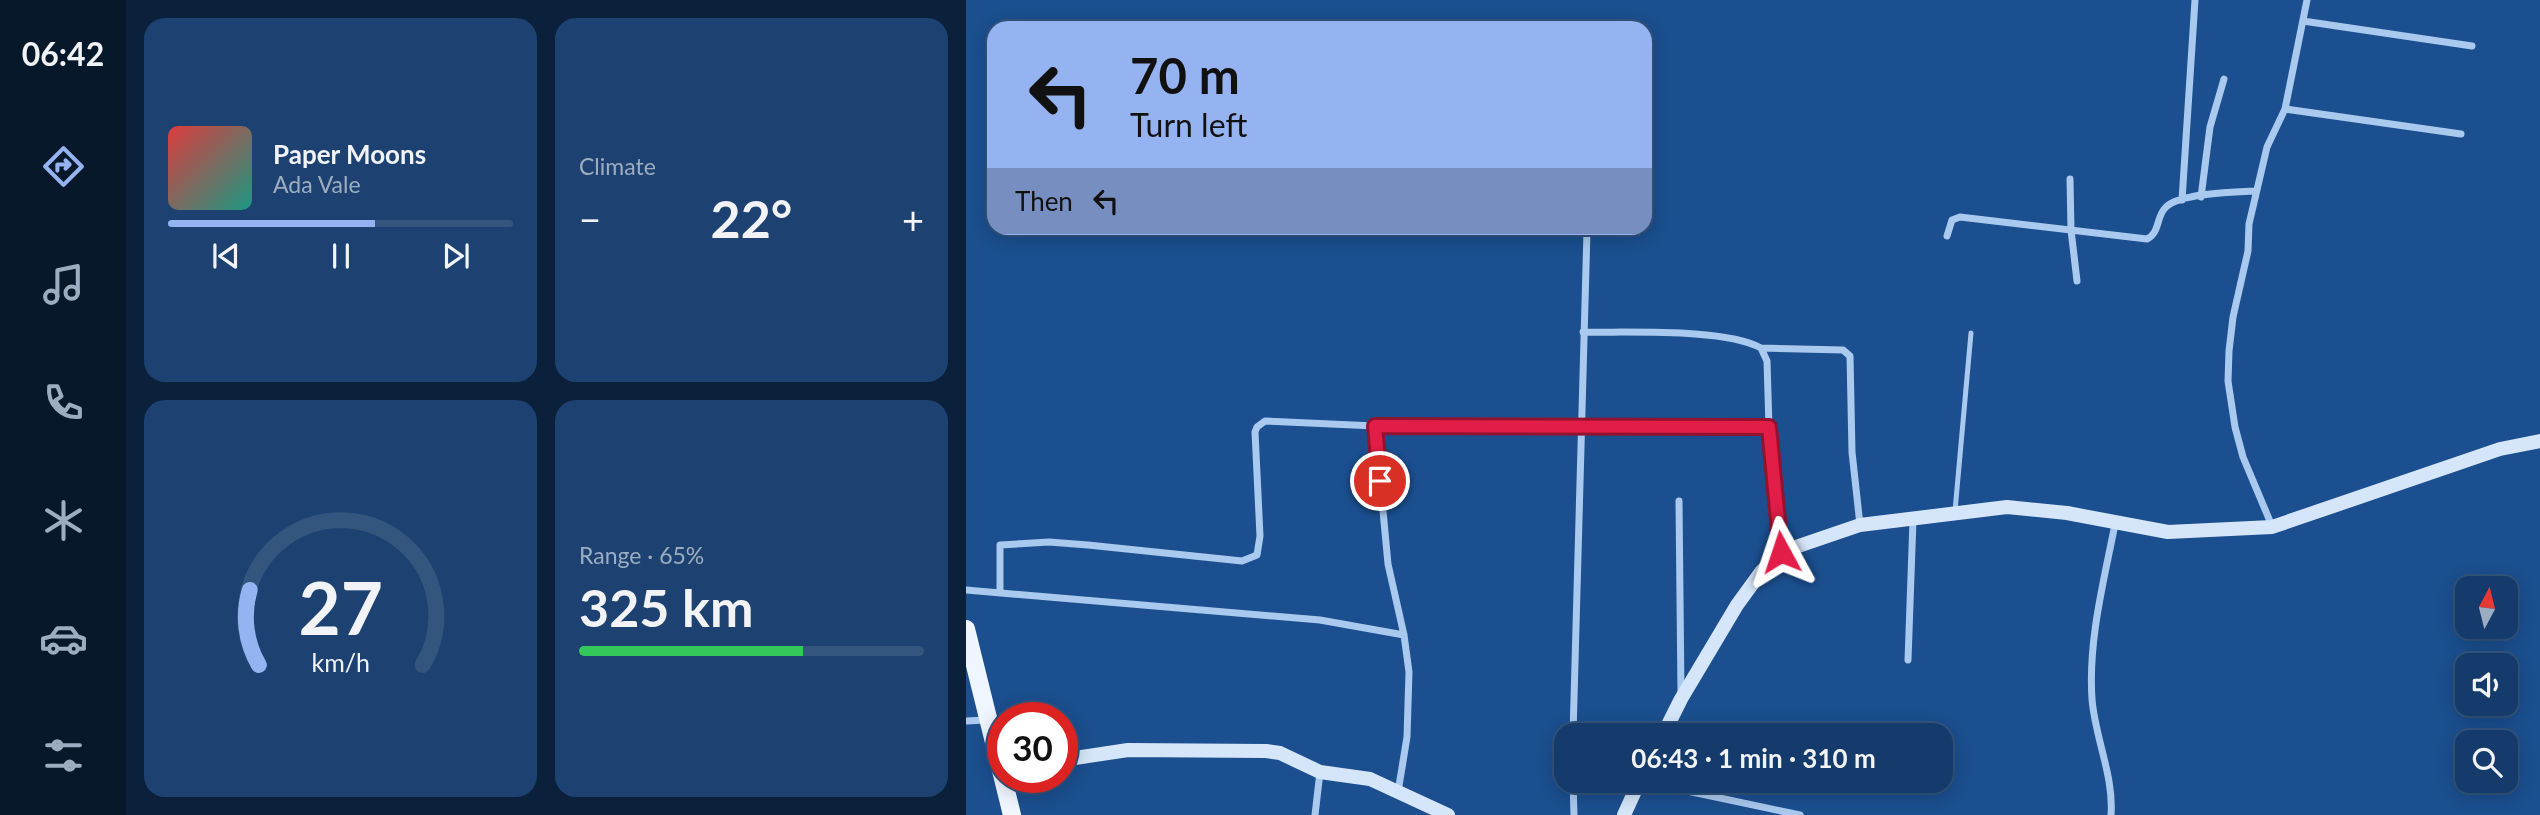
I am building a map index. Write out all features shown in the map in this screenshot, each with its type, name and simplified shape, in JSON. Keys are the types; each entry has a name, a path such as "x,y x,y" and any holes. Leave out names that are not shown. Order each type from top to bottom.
{"main road":[{"path":"966,629 987,720"},
{"path":"1005,793 1007,813"}],"street":[{"path":"2182,200 2195,0"},
{"path":"2272,527 2243,457 2230,406 2228,381 2232,317 2244,272 2249,223 2256,191 2267,147 2285,109 2307,0"},
{"path":"2303,20 2472,46"},
{"path":"2201,197 2210,127 2224,79"},
{"path":"2285,109 2461,134"},
{"path":"2070,179 2071,230 2077,281"},
{"path":"1947,236 1952,220 1960,217 2147,239 2155,232 2167,206 2182,200 2256,191"},
{"path":"1573,723 1587,235"},
{"path":"1583,332 1720,336 1751,342 1761,348 1843,350 1850,356 1852,452 1860,525"},
{"path":"1761,348 1767,361 1769,427 1781,552"},
{"path":"1000,592 1000,545 1049,542 1126,547 1214,559 1251,559 1257,555 1259,548 1255,440 1259,424 1274,421 1375,426 1769,427"},
{"path":"1375,426 1388,564 1409,671 1409,717 1398,792"},
{"path":"1669,723 1737,605 1761,572 1781,552 1860,525 1913,520 1955,511 2007,507 2067,513 2168,532 2272,527 2500,449 2540,441"},
{"path":"1679,501 1681,699"},
{"path":"1908,660 1913,520"},
{"path":"2111,815 2111,793 2092,702 2091,668 2094,636 2115,524"},
{"path":"966,590 1320,620 1404,635"},
{"path":"966,721 987,720"},
{"path":"1078,758 1128,751 1280,753 1320,772 1370,779 1448,815"},
{"path":"1315,815 1320,772"},
{"path":"1573,793 1574,815"},
{"path":"1624,815 1634,793"},
{"path":"1699,793 1800,815"},
{"path":"1756,815 1758,805"}],"lane":[{"path":"1955,511 1971,333"}],"route":[{"path":"1380,481 1375,426 1769,427 1781,552"}]}
